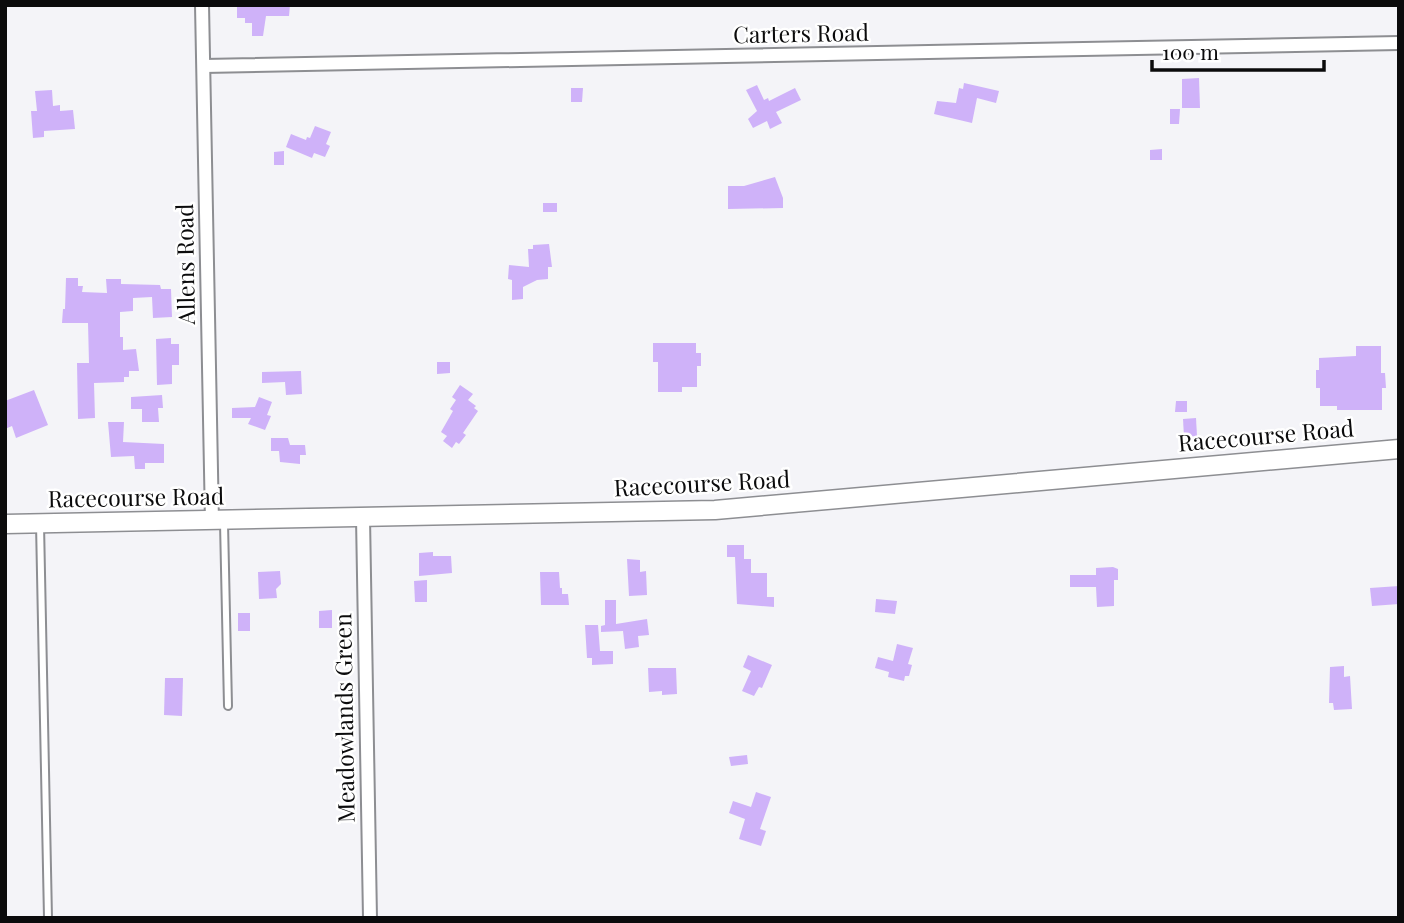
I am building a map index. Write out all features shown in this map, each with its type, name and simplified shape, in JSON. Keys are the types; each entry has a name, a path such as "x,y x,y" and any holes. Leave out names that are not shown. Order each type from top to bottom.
{"street":[{"name":"Allens Road","path":"202,5 218,521"},
{"name":"Carters Road","path":"204,66 1399,43"},
{"name":"Racecourse Road","path":"5,524 715,510 1399,449"},
{"name":"Meadowlands Green","path":"363,518 370,918"}],"lane":[{"path":"218,521 228,706"},
{"path":"40,524 48,918"}],"building":[{"path":"290,5 289,16 266,16 263,36 252,36 252,23 245,23 245,18 237,18 237,6"},
{"path":"1199,78 1200,108 1182,108 1182,79"},
{"path":"964,83 999,91 996,103 977,98 972,123 934,114 937,101 956,103 959,88 963,89"},
{"path":"757,85 764,100 768,98 769,101 795,88 801,100 776,112 782,123 770,129 767,121 753,128 748,119 757,111 746,90"},
{"path":"571,88 583,88 582,102 571,102"},
{"path":"52,90 53,106 60,105 60,111 73,110 75,129 44,131 44,137 33,138 31,111 37,111 35,91"},
{"path":"1170,109 1180,109 1179,124 1170,124"},
{"path":"315,126 331,132 326,144 330,146 325,157 314,153 312,158 286,147 291,134 306,140 307,137 310,138"},
{"path":"1162,149 1162,160 1150,160 1150,150"},
{"path":"284,151 284,165 274,165 274,152"},
{"path":"775,177 783,198 783,208 728,209 728,186 744,186"},
{"path":"543,203 557,203 557,212 543,212"},
{"path":"549,244 552,267 548,267 548,279 537,280 523,287 523,299 512,300 512,280 508,279 509,265 529,267 528,249 533,249 533,245"},
{"path":"66,278 78,278 78,286 83,286 82,292 107,293 106,279 121,279 121,284 160,285 161,289 171,289 172,317 153,318 152,297 133,298 133,311 120,312 123,350 136,349 139,371 129,371 129,377 124,377 124,382 94,383 95,418 78,419 77,363 89,363 88,323 62,323"},
{"path":"171,338 171,344 179,344 179,365 172,365 172,384 157,385 156,339"},
{"path":"653,343 696,343 696,353 701,353 701,366 697,366 697,387 682,387 682,392 658,392 658,362 653,362"},
{"path":"1356,346 1381,346 1381,373 1385,373 1386,388 1382,388 1382,410 1337,410 1337,406 1320,406 1320,388 1316,388 1319,358 1356,356"},
{"path":"437,362 450,362 450,373 437,374"},
{"path":"301,371 302,394 286,395 285,382 262,383 262,372"},
{"path":"460,385 473,394 468,400 478,411 463,433 466,435 452,448 443,441 447,436 441,432 453,411 450,409 456,400 452,397"},
{"path":"34,390 48,425 16,438 12,426 5,429 5,401"},
{"path":"162,395 163,408 158,408 159,422 142,422 142,409 131,409 131,397"},
{"path":"259,397 272,402 267,415 271,416 265,430 248,424 251,418 232,418 232,408 255,407"},
{"path":"1176,401 1187,401 1187,412 1175,412"},
{"path":"1196,418 1197,436 1184,437 1183,419"},
{"path":"108,422 124,422 123,442 164,444 164,463 145,463 145,469 135,469 134,456 111,457"},
{"path":"271,438 288,438 290,445 305,445 306,455 300,455 300,464 280,462 279,451 271,451"},
{"path":"727,545 744,545 744,559 751,559 751,573 767,573 767,597 774,597 774,607 737,604 735,557 727,557"},
{"path":"433,552 433,556 451,556 452,573 419,576 419,553"},
{"path":"627,559 640,560 640,572 646,571 647,595 629,596"},
{"path":"1096,568 1118,569 1118,580 1114,580 1114,606 1097,607 1096,587 1070,587 1070,575 1096,575"},
{"path":"280,571 281,584 276,589 277,598 259,599 258,572"},
{"path":"540,572 559,572 560,588 562,594 568,594 569,605 541,605"},
{"path":"427,580 427,602 415,602 414,581"},
{"path":"1399,586 1399,604 1372,606 1370,588"},
{"path":"876,599 897,601 895,614 875,612"},
{"path":"605,600 616,600 616,624 647,619 649,635 638,636 639,647 625,649 623,631 601,632 601,626 605,625"},
{"path":"332,610 332,628 319,628 319,611"},
{"path":"238,613 250,613 250,631 238,631"},
{"path":"585,625 598,625 600,651 613,651 613,664 592,665 592,658 587,658"},
{"path":"897,644 913,648 908,664 912,665 909,676 905,676 904,681 888,677 889,672 875,668 878,657 893,661"},
{"path":"748,655 772,665 762,688 759,687 754,696 742,691 751,671 743,667"},
{"path":"1344,666 1344,677 1350,676 1352,709 1334,710 1333,703 1329,703 1330,667"},
{"path":"648,668 676,668 677,694 649,692"},
{"path":"165,678 183,678 182,716 164,715"},
{"path":"747,755 748,764 731,766 729,757"},
{"path":"756,792 771,797 760,829 766,831 761,846 739,839 745,819 729,813 733,801 751,807"}]}
